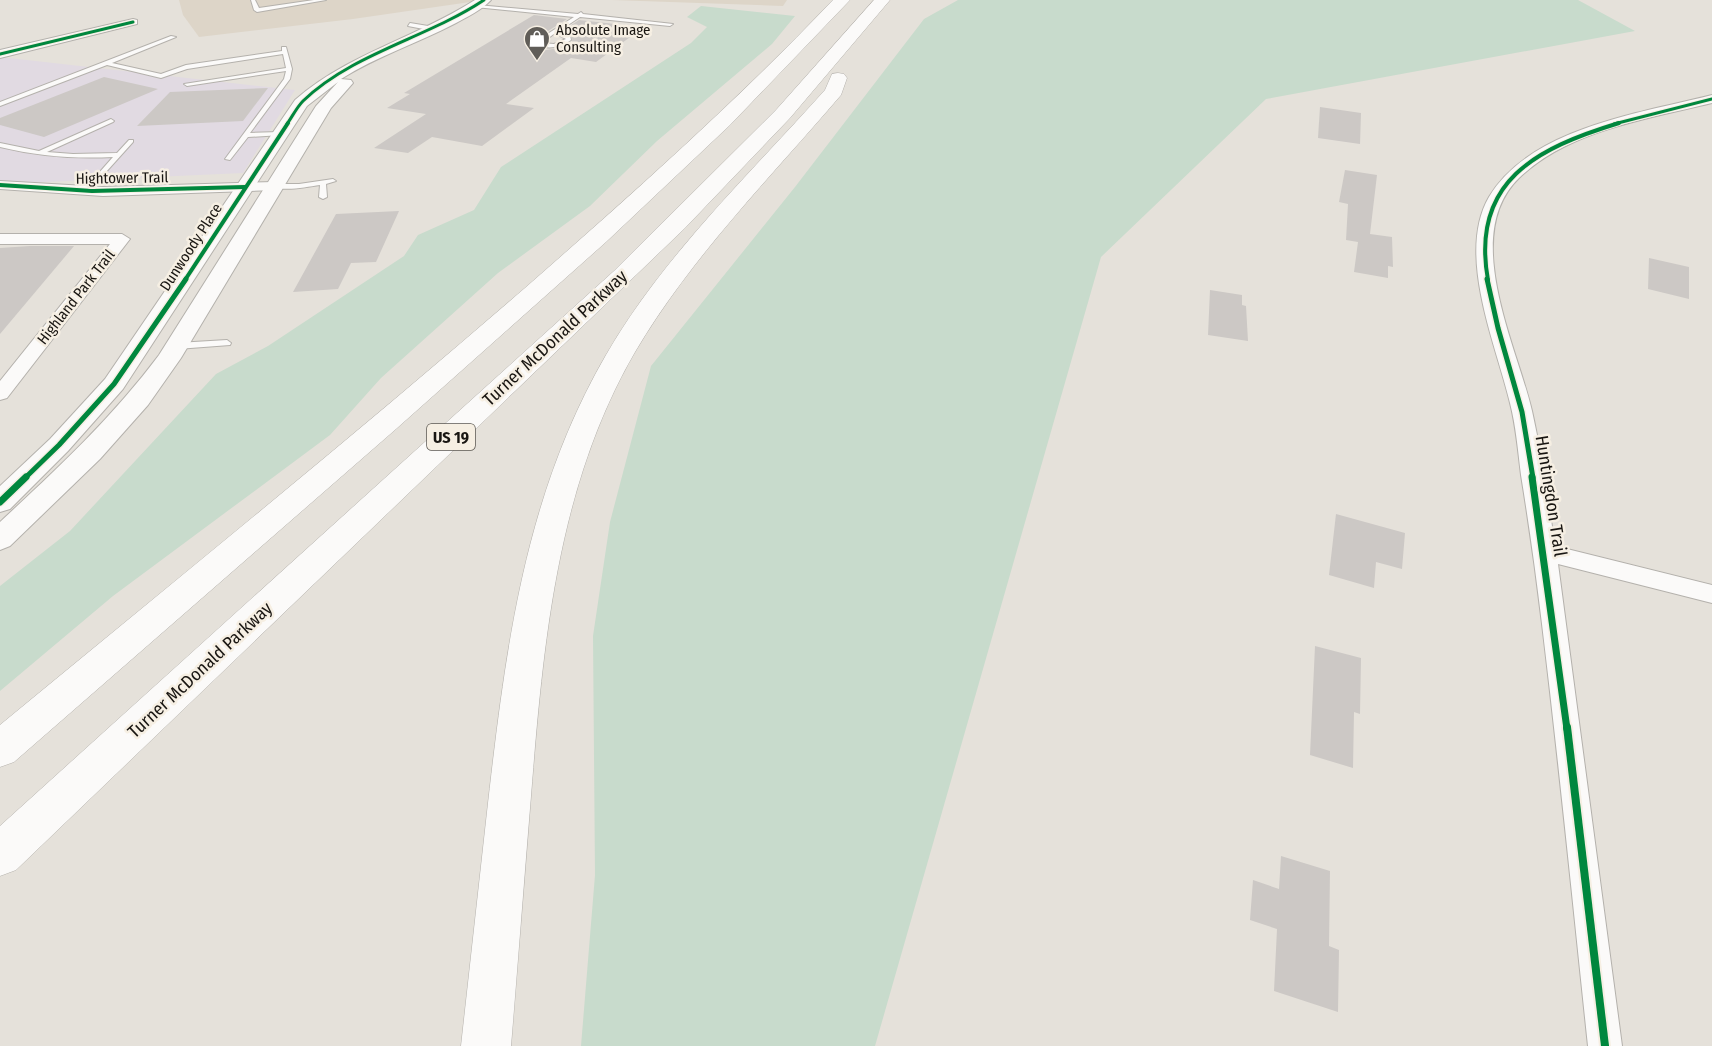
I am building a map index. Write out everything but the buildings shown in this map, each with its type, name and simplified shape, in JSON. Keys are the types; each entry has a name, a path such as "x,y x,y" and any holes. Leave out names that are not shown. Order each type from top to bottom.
{"highway":[{"path":"0,749 456,363 586,248 757,88 842,0"},
{"name":"Turner McDonald Parkway","path":"0,855 600,297 748,150 851,38 882,0"},
{"path":"486,1046 520,682 534,592 551,521 572,458 595,402 643,318 680,269 834,91 851,38"}],"street":[{"name":"Dunwoody Place","path":"0,502 59,445 114,384 301,103 321,84 343,70 434,29 481,3"},
{"path":"0,54 133,22"},
{"name":"Dunwoody Place","path":"0,538 92,453 139,399 177,346 328,100 373,58"},
{"name":"Huntingdon Trail","path":"1605,1046 1545,552 1521,406 1497,319 1484,259 1488,218 1494,200 1504,185 1541,153 1566,141 1712,99"},
{"name":"Hightower Trail","path":"0,185 86,191 275,186"},
{"name":"Highland Park Trail","path":"0,239 122,239 0,394"},
{"path":"1545,552 1712,594"}],"lane":[{"path":"253,0 257,10 324,0"},
{"path":"481,3 670,24"},
{"path":"556,32 568,36 569,39 562,44 549,47 539,44 540,40 556,32 581,14"},
{"path":"410,25 434,29"},
{"path":"0,104 173,37"},
{"path":"107,63 162,76 186,67 284,49 289,69 284,84 228,159"},
{"path":"187,84 289,69"},
{"path":"38,153 111,122"},
{"path":"246,135 280,134"},
{"path":"86,191 131,141"},
{"path":"0,146 38,153 82,157 118,155"},
{"path":"275,186 333,182"},
{"path":"323,183 323,197"},
{"path":"177,346 227,343"}],"shaded area":[{"path":"179,0 484,0 353,19 199,37 183,15"},
{"path":"612,0 787,0 783,6"},
{"path":"0,57 295,90 243,173 0,184"}],"green space":[{"path":"958,0 1578,0 1635,31 1266,99 1101,257 875,1046 581,1046 595,875 593,636 610,522 651,366 795,187 924,19"},
{"path":"701,6 795,16 772,44 657,141 590,206 498,273 381,378 330,435 113,596 0,691 0,586 70,531 216,374 268,346 404,256 418,235 474,210 501,167 691,43 707,27 687,17"}],"cycle path":[{"path":"0,502 59,445 114,384 301,103 343,71 439,27 484,0"},
{"path":"0,54 133,22"},
{"path":"1605,1046 1543,544 1524,420 1491,300 1486,272 1485,245 1488,220 1496,198 1513,176 1536,158 1562,143 1592,131 1712,99"},
{"path":"0,185 92,191 245,187"}],"place":[{"name":"Absolute Image Consulting","path":"537,62"}]}
